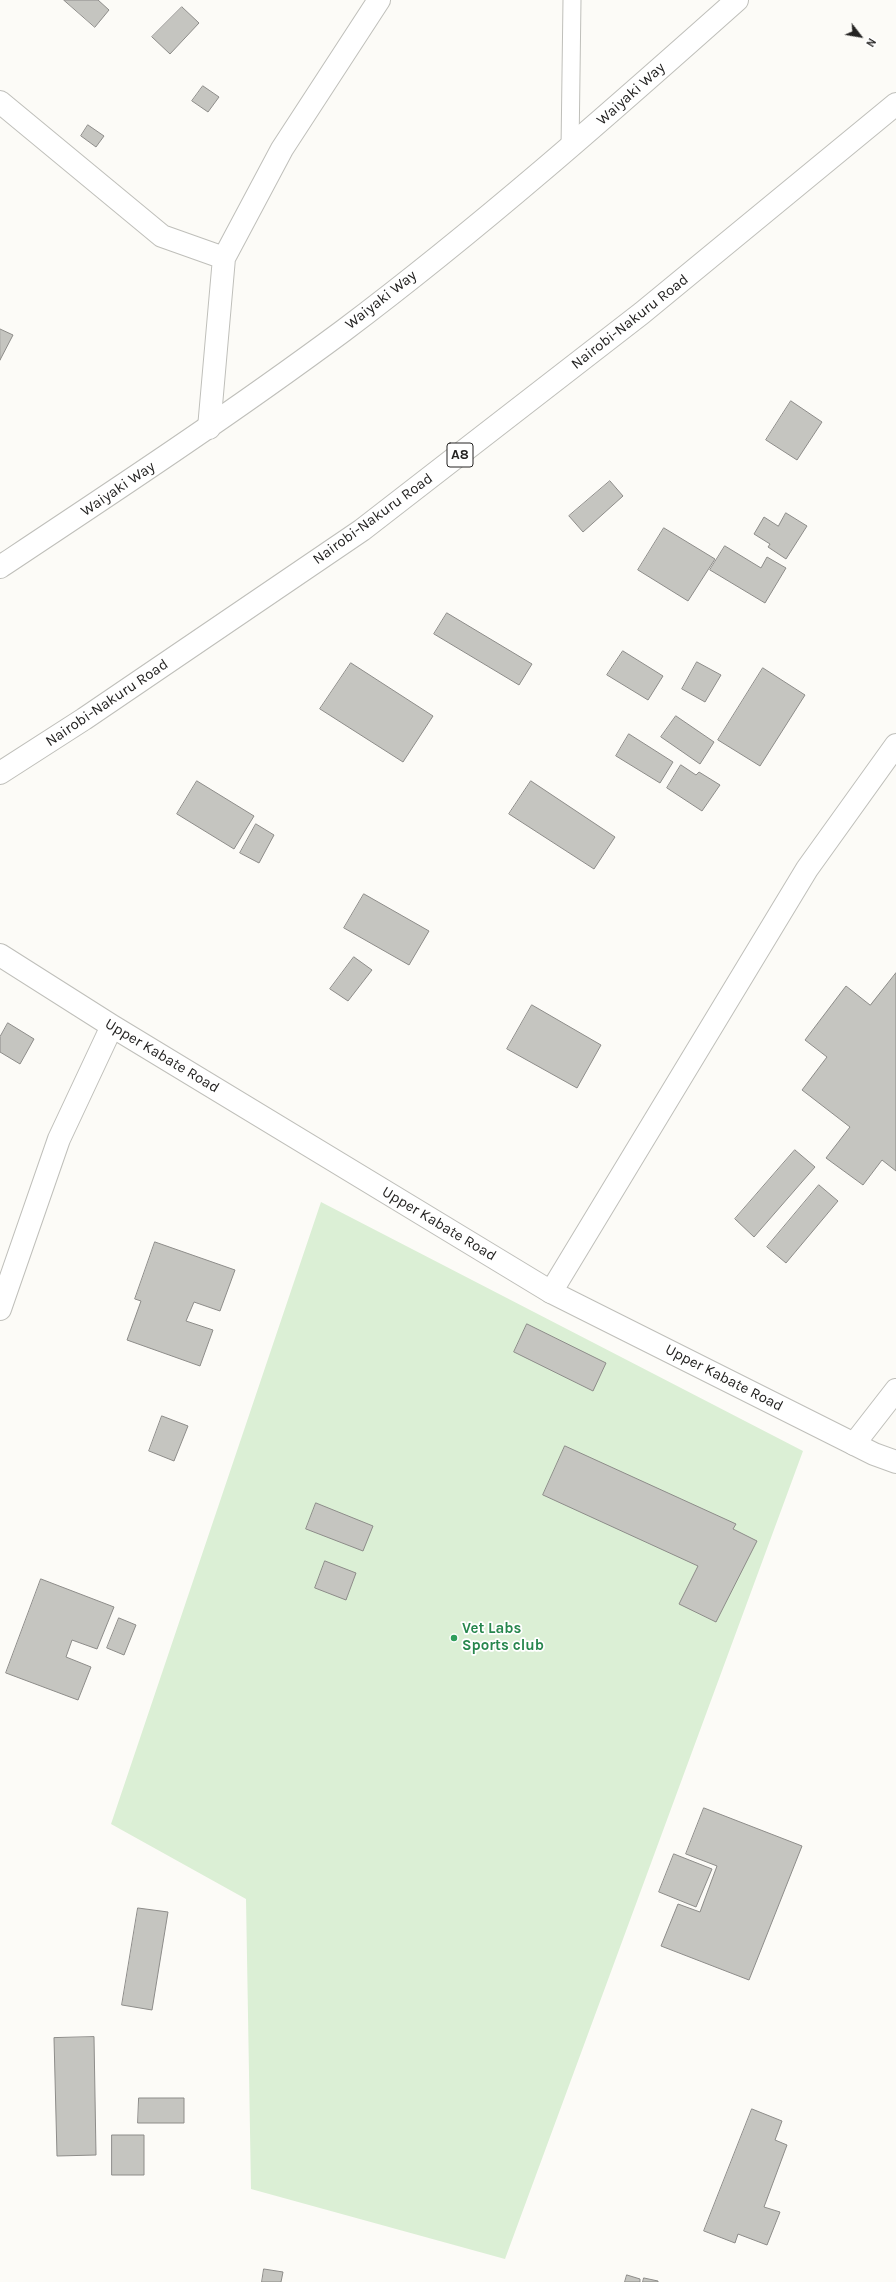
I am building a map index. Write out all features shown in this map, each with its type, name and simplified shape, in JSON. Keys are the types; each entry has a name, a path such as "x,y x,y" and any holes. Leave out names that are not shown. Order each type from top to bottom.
{"main road":[{"path":"209,428 224,258 282,149 380,0"},
{"name":"Waiyaki Way","path":"0,567 209,428 344,330 570,149 737,0"},
{"path":"0,102 162,236 224,258"},
{"name":"Nairobi-Nakuru Road","path":"0,773 84,719 362,530 642,313 896,104"},
{"path":"551,1292 807,869 896,745"},
{"name":"Upper Kabate Road","path":"0,955 112,1026 551,1292 854,1444 896,1462"},
{"path":"0,1309 59,1139 112,1026"},
{"path":"854,1444 896,1390"}],"lane":[{"path":"570,149 572,0"}],"green space":[{"name":"Vet Labs Sports club","path":"321,1202 803,1451 505,2259 251,2189 246,1899 111,1824"}],"building":[{"path":"64,0 98,0 109,10 95,27"},
{"path":"182,7 199,23 170,54 152,37"},
{"path":"203,86 219,97 208,112 192,101"},
{"path":"88,125 104,136 96,147 81,136"},
{"path":"0,329 13,335 0,360"},
{"path":"791,401 822,422 797,460 766,440"},
{"path":"610,481 623,496 583,532 569,516"},
{"path":"786,513 807,526 786,559 768,547 770,544 754,534 764,517 778,526"},
{"path":"664,528 715,559 688,601 638,570"},
{"path":"725,546 761,568 767,557 786,568 765,603 710,570"},
{"path":"447,613 532,664 519,685 434,634"},
{"path":"623,651 663,676 648,700 607,675"},
{"path":"697,662 721,675 705,702 682,689"},
{"path":"351,663 433,716 403,762 320,709"},
{"path":"763,668 805,695 760,766 718,740"},
{"path":"676,716 714,742 700,764 661,737"},
{"path":"629,734 673,762 660,783 616,756"},
{"path":"681,765 696,775 699,772 720,785 702,811 667,788"},
{"path":"197,781 254,816 234,849 177,814"},
{"path":"531,781 615,837 594,869 509,814"},
{"path":"256,824 274,835 259,863 240,853"},
{"path":"364,894 429,931 409,965 344,928"},
{"path":"354,957 372,970 348,1001 330,989"},
{"path":"896,973 896,1171 882,1160 863,1185 826,1158 850,1127 802,1090 827,1057 805,1040 846,986 870,1005"},
{"path":"532,1005 601,1045 577,1088 507,1049"},
{"path":"8,1023 34,1039 20,1064 0,1052 0,1037"},
{"path":"795,1150 815,1167 754,1237 735,1219"},
{"path":"819,1185 838,1201 786,1263 767,1247"},
{"path":"155,1242 235,1270 220,1311 194,1302 186,1321 213,1330 200,1366 127,1340 141,1301 135,1299"},
{"path":"527,1324 606,1363 593,1391 514,1352"},
{"path":"162,1416 188,1426 174,1461 149,1451"},
{"path":"565,1446 736,1524 733,1529 757,1541 716,1622 679,1604 698,1566 543,1495"},
{"path":"316,1503 373,1526 363,1551 306,1529"},
{"path":"325,1561 356,1573 346,1600 315,1588"},
{"path":"41,1579 114,1607 97,1649 72,1640 66,1657 91,1667 78,1700 6,1673"},
{"path":"119,1618 136,1625 124,1655 107,1648"},
{"path":"704,1808 802,1846 749,1980 661,1946 678,1904 700,1912 717,1866 686,1854"},
{"path":"674,1854 712,1869 696,1907 659,1892"},
{"path":"138,1908 168,1912 152,2010 122,2005"},
{"path":"94,2037 96,2155 57,2156 54,2038"},
{"path":"139,2098 184,2098 184,2123 138,2123"},
{"path":"752,2109 782,2121 775,2140 787,2145 764,2207 780,2212 767,2245 738,2234 735,2243 704,2231"},
{"path":"112,2135 144,2135 144,2175 112,2175"},
{"path":"264,2269 283,2272 281,2282 262,2282"},
{"path":"627,2275 640,2279 640,2282 625,2282"},
{"path":"644,2278 658,2281 658,2282 643,2282"}],"place":[{"name":"Vet Labs Sports club","path":"454,1638"}]}
